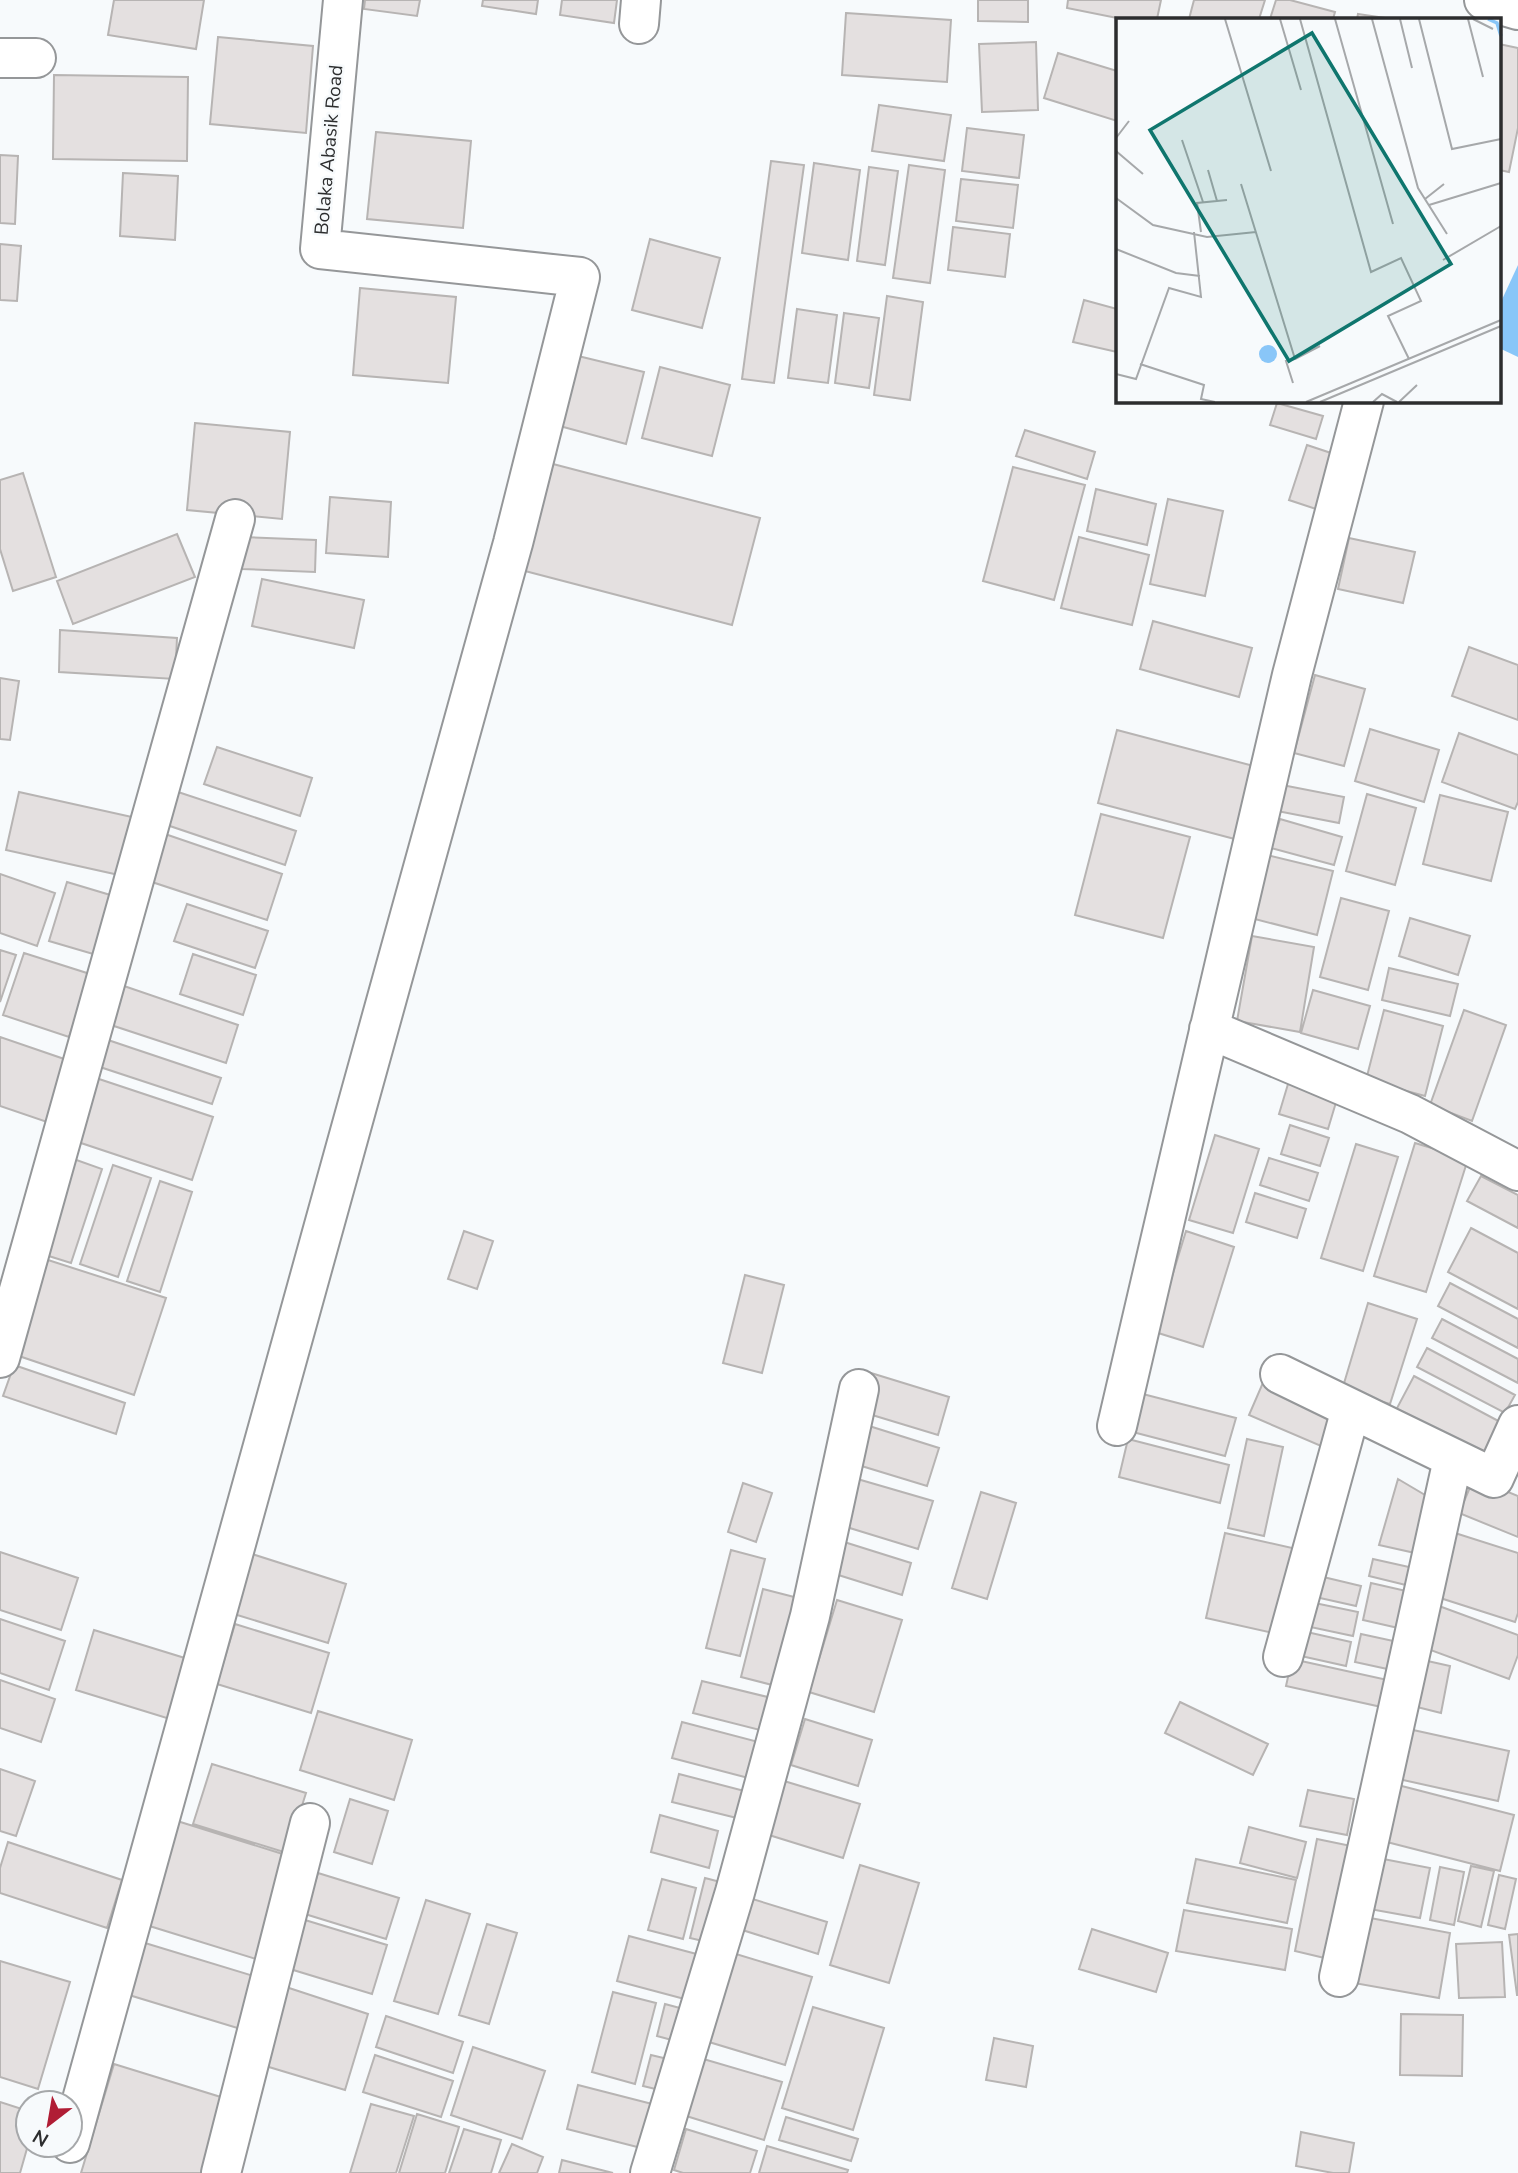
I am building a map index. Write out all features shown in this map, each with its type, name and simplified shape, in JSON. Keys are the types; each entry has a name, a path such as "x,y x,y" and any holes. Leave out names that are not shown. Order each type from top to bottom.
{"street":[{"name":"Bolaka Abasik Road","path":"84,2093 513,543 580,277 320,249 343,0"},
{"path":"1465,18 1470,0"},
{"path":"1484,0 1518,10"},
{"path":"1117,1426 1292,675 1364,402"},
{"path":"0,1358 235,519"},
{"path":"1209,1030 1410,1114 1518,1171"},
{"path":"1280,1374 1494,1478 1518,1425"},
{"path":"650,2173 735,1892 806,1629 859,1389"},
{"path":"1283,1657 1350,1409"},
{"path":"1339,1977 1453,1459"},
{"path":"222,2173 310,1822"}],"water":[{"path":"1518,265 1518,357 1500,348 1500,304"}],"building":[{"path":"114,0 204,0 196,49 108,35"},
{"path":"365,0 420,0 417,16 364,9"},
{"path":"483,0 538,0 536,14 482,6"},
{"path":"562,0 617,0 614,23 560,15"},
{"path":"978,0 1028,0 1028,22 978,21"},
{"path":"1068,0 1161,0 1157,18 1117,18 1067,8"},
{"path":"1194,0 1265,0 1259,18 1189,18"},
{"path":"1276,0 1290,0 1335,12 1333,18 1270,18"},
{"path":"846,13 951,20 947,82 842,75"},
{"path":"1358,14 1385,18 1357,18"},
{"path":"218,37 313,46 306,133 210,124"},
{"path":"1036,42 1038,110 982,112 979,44"},
{"path":"1500,44 1518,48 1518,128 1509,172 1500,170"},
{"path":"1058,53 1116,71 1116,121 1044,98"},
{"path":"54,75 188,77 187,161 53,159"},
{"path":"879,105 951,115 944,161 872,151"},
{"path":"967,128 1024,135 1019,178 962,171"},
{"path":"376,132 471,141 463,228 367,219"},
{"path":"0,155 18,156 15,224 0,223"},
{"path":"771,161 804,165 774,383 742,379"},
{"path":"814,163 860,170 848,260 802,253"},
{"path":"909,165 945,170 930,283 893,278"},
{"path":"869,167 898,171 885,265 857,261"},
{"path":"123,173 178,176 175,240 120,236"},
{"path":"961,179 1018,185 1013,228 956,221"},
{"path":"953,227 1010,234 1005,277 948,270"},
{"path":"650,239 720,258 702,328 632,310"},
{"path":"0,244 21,246 17,301 0,300"},
{"path":"360,288 456,297 448,383 353,375"},
{"path":"887,296 923,302 910,400 874,395"},
{"path":"1084,300 1116,309 1116,352 1073,342"},
{"path":"797,309 837,315 828,383 788,378"},
{"path":"844,313 879,318 869,388 835,383"},
{"path":"574,355 644,372 626,444 556,425"},
{"path":"660,367 730,385 712,456 642,438"},
{"path":"1277,403 1323,416 1316,439 1270,425"},
{"path":"195,423 290,432 282,519 187,510"},
{"path":"1025,430 1095,452 1087,479 1016,456"},
{"path":"1307,445 1340,456 1322,511 1289,500"},
{"path":"553,464 760,518 732,625 525,571"},
{"path":"1013,467 1085,485 1054,600 983,581"},
{"path":"23,473 56,577 13,591 0,549 0,480"},
{"path":"1096,489 1156,504 1147,545 1087,531"},
{"path":"330,497 391,502 388,557 326,553"},
{"path":"1168,499 1223,511 1205,596 1150,584"},
{"path":"177,534 195,577 73,624 57,581"},
{"path":"243,537 316,540 315,572 242,569"},
{"path":"1079,537 1149,555 1132,625 1061,608"},
{"path":"1349,538 1415,552 1403,603 1338,589"},
{"path":"262,579 364,600 354,648 252,626"},
{"path":"1153,621 1252,648 1239,697 1140,669"},
{"path":"60,630 177,638 175,679 59,672"},
{"path":"1469,647 1518,665 1518,720 1452,696"},
{"path":"1315,675 1365,689 1344,766 1294,753"},
{"path":"0,678 19,681 10,740 0,739"},
{"path":"1370,729 1439,750 1424,802 1355,781"},
{"path":"1117,730 1265,769 1246,842 1098,803"},
{"path":"1459,733 1518,755 1518,802 1515,809 1442,782"},
{"path":"217,747 312,778 300,816 204,784"},
{"path":"1277,784 1344,797 1339,823 1272,810"},
{"path":"175,791 296,831 285,865 164,824"},
{"path":"19,792 141,819 128,877 6,850"},
{"path":"1367,794 1416,808 1395,885 1346,871"},
{"path":"1440,795 1508,812 1491,881 1423,864"},
{"path":"1101,814 1190,837 1163,938 1075,915"},
{"path":"1280,819 1342,837 1334,865 1271,848"},
{"path":"165,834 282,874 267,920 149,881"},
{"path":"1267,855 1333,871 1317,935 1251,918"},
{"path":"0,874 55,893 37,946 0,933"},
{"path":"67,882 117,897 100,956 49,941"},
{"path":"1341,898 1389,911 1368,990 1320,977"},
{"path":"187,904 268,931 255,968 174,941"},
{"path":"1410,918 1470,936 1458,975 1399,956"},
{"path":"1252,936 1314,947 1300,1032 1237,1021"},
{"path":"0,950 16,955 0,1002"},
{"path":"24,953 90,974 69,1037 3,1015"},
{"path":"193,954 256,975 243,1015 180,994"},
{"path":"1389,968 1458,984 1450,1016 1382,1000"},
{"path":"124,986 238,1025 226,1063 111,1025"},
{"path":"1313,990 1370,1006 1358,1049 1301,1033"},
{"path":"1384,1010 1443,1026 1425,1096 1366,1080"},
{"path":"1464,1010 1506,1025 1472,1121 1430,1105"},
{"path":"0,1037 70,1061 50,1123 0,1106"},
{"path":"108,1040 221,1078 212,1104 100,1067"},
{"path":"1291,1074 1340,1089 1328,1129 1279,1114"},
{"path":"93,1077 213,1117 192,1180 72,1140"},
{"path":"1290,1125 1329,1138 1320,1166 1281,1154"},
{"path":"1215,1135 1259,1149 1233,1233 1189,1220"},
{"path":"1415,1143 1468,1159 1426,1292 1374,1276"},
{"path":"1356,1144 1398,1157 1363,1271 1321,1258"},
{"path":"68,1157 102,1169 71,1263 36,1252"},
{"path":"1269,1158 1318,1173 1309,1201 1260,1185"},
{"path":"113,1165 151,1178 118,1277 80,1264"},
{"path":"1481,1176 1518,1195 1518,1228 1467,1201"},
{"path":"160,1181 192,1192 160,1292 127,1281"},
{"path":"1255,1193 1306,1209 1297,1238 1246,1222"},
{"path":"1471,1228 1518,1253 1518,1309 1448,1272"},
{"path":"464,1231 493,1241 477,1289 448,1279"},
{"path":"1186,1231 1234,1247 1203,1347 1155,1332"},
{"path":"48,1260 166,1298 134,1395 16,1355"},
{"path":"745,1275 784,1285 762,1373 723,1363"},
{"path":"1450,1283 1518,1319 1518,1348 1438,1306"},
{"path":"1368,1303 1417,1319 1390,1404 1342,1390"},
{"path":"1442,1319 1518,1359 1518,1383 1432,1338"},
{"path":"1427,1348 1515,1395 1505,1413 1417,1367"},
{"path":"14,1365 125,1403 116,1434 3,1396"},
{"path":"871,1373 949,1397 938,1435 859,1411"},
{"path":"1414,1376 1504,1424 1485,1458 1396,1410"},
{"path":"1265,1378 1344,1412 1328,1449 1249,1415"},
{"path":"1135,1392 1236,1418 1225,1456 1125,1430"},
{"path":"866,1425 939,1448 927,1486 855,1464"},
{"path":"1128,1439 1229,1465 1220,1503 1119,1477"},
{"path":"1247,1439 1283,1447 1264,1536 1228,1528"},
{"path":"854,1478 933,1501 918,1549 840,1525"},
{"path":"1474,1478 1518,1496 1518,1537 1459,1513"},
{"path":"1398,1479 1430,1498 1415,1553 1379,1545"},
{"path":"743,1483 772,1493 756,1542 728,1532"},
{"path":"981,1492 1016,1503 987,1599 952,1588"},
{"path":"1225,1533 1301,1550 1282,1635 1206,1618"},
{"path":"1455,1533 1518,1553 1518,1613 1515,1622 1434,1596"},
{"path":"841,1541 911,1563 902,1595 832,1573"},
{"path":"731,1550 765,1559 740,1656 706,1648"},
{"path":"0,1552 78,1578 61,1630 0,1610"},
{"path":"252,1554 346,1584 328,1643 234,1614"},
{"path":"1373,1559 1418,1569 1414,1587 1369,1576"},
{"path":"1315,1575 1361,1586 1356,1606 1311,1596"},
{"path":"1371,1583 1415,1593 1407,1630 1363,1620"},
{"path":"763,1589 802,1599 780,1687 741,1677"},
{"path":"837,1600 902,1620 874,1712 809,1692"},
{"path":"1305,1601 1358,1612 1353,1636 1301,1625"},
{"path":"1439,1606 1518,1635 1518,1655 1509,1679 1425,1648"},
{"path":"0,1619 65,1641 49,1690 0,1673"},
{"path":"235,1624 329,1653 311,1713 217,1684"},
{"path":"94,1630 188,1659 170,1719 76,1690"},
{"path":"1298,1630 1351,1642 1346,1666 1292,1654"},
{"path":"1361,1634 1398,1642 1392,1670 1355,1662"},
{"path":"1292,1659 1392,1681 1386,1708 1286,1686"},
{"path":"1423,1660 1450,1666 1441,1713 1413,1706"},
{"path":"0,1680 55,1699 41,1742 0,1728"},
{"path":"702,1681 780,1700 772,1733 693,1713"},
{"path":"1180,1702 1268,1744 1253,1775 1165,1733"},
{"path":"318,1711 412,1740 394,1800 300,1770"},
{"path":"805,1719 872,1740 858,1786 791,1765"},
{"path":"682,1722 766,1744 756,1780 672,1758"},
{"path":"1404,1728 1509,1751 1498,1801 1394,1778"},
{"path":"212,1764 306,1793 287,1853 193,1824"},
{"path":"0,1769 35,1781 16,1836 0,1831"},
{"path":"679,1774 756,1794 749,1821 672,1802"},
{"path":"784,1781 860,1804 843,1858 769,1835"},
{"path":"1394,1784 1514,1815 1500,1871 1379,1840"},
{"path":"1308,1790 1354,1799 1347,1835 1300,1826"},
{"path":"350,1799 388,1811 372,1864 334,1852"},
{"path":"660,1815 718,1831 709,1868 651,1852"},
{"path":"174,1820 289,1856 256,1959 143,1924"},
{"path":"1249,1827 1306,1842 1297,1878 1240,1863"},
{"path":"1317,1839 1356,1847 1333,1960 1295,1951"},
{"path":"8,1842 122,1880 107,1928 0,1893 0,1868"},
{"path":"1373,1857 1430,1868 1420,1918 1364,1908"},
{"path":"1196,1859 1296,1880 1287,1923 1187,1903"},
{"path":"860,1865 919,1883 889,1983 830,1965"},
{"path":"1471,1866 1494,1871 1481,1927 1458,1921"},
{"path":"1440,1867 1464,1872 1454,1925 1430,1920"},
{"path":"318,1873 399,1898 386,1939 305,1914"},
{"path":"1499,1875 1516,1879 1505,1929 1488,1925"},
{"path":"705,1878 732,1885 716,1944 690,1938"},
{"path":"662,1879 696,1888 683,1939 648,1930"},
{"path":"746,1897 827,1922 818,1954 736,1928"},
{"path":"426,1900 470,1914 438,2014 394,2001"},
{"path":"1184,1910 1292,1929 1285,1970 1176,1951"},
{"path":"1365,1917 1450,1933 1439,1998 1354,1983"},
{"path":"305,1920 387,1945 372,1994 290,1969"},
{"path":"487,1924 517,1933 489,2024 459,2015"},
{"path":"1092,1929 1168,1953 1156,1992 1079,1969"},
{"path":"1518,1934 1518,1995 1517,1995 1509,1935"},
{"path":"629,1936 704,1956 692,2001 617,1981"},
{"path":"1502,1942 1505,1997 1459,1998 1456,1944"},
{"path":"145,1943 260,1978 244,2030 129,1995"},
{"path":"726,1951 812,1977 785,2065 699,2039"},
{"path":"0,1961 70,1982 38,2089 0,2077"},
{"path":"283,1986 368,2014 345,2090 259,2064"},
{"path":"613,1992 656,2003 635,2084 592,2072"},
{"path":"665,2004 691,2011 683,2043 657,2036"},
{"path":"813,2007 884,2028 853,2130 782,2108"},
{"path":"1401,2014 1463,2015 1462,2076 1400,2075"},
{"path":"386,2016 463,2042 453,2073 376,2047"},
{"path":"994,2038 1033,2046 1026,2087 986,2080"},
{"path":"473,2047 545,2071 522,2139 451,2115"},
{"path":"375,2055 453,2081 441,2117 363,2092"},
{"path":"651,2055 676,2061 668,2092 643,2086"},
{"path":"700,2058 782,2082 764,2140 683,2115"},
{"path":"114,2064 224,2098 201,2173 81,2173"},
{"path":"578,2085 660,2106 649,2150 567,2129"},
{"path":"0,2102 14,2106 14,2159 24,2159 20,2173 0,2173"},
{"path":"371,2104 414,2116 396,2173 350,2173"},
{"path":"417,2114 459,2127 445,2173 399,2173"},
{"path":"786,2117 858,2139 851,2161 779,2140"},
{"path":"464,2129 501,2140 491,2173 449,2173"},
{"path":"686,2129 757,2151 750,2173 683,2173 674,2170"},
{"path":"1301,2132 1354,2143 1349,2173 1296,2166"},
{"path":"512,2144 543,2157 537,2173 499,2173"},
{"path":"767,2146 848,2170 847,2173 759,2173"},
{"path":"562,2160 613,2173 559,2173"}]}
